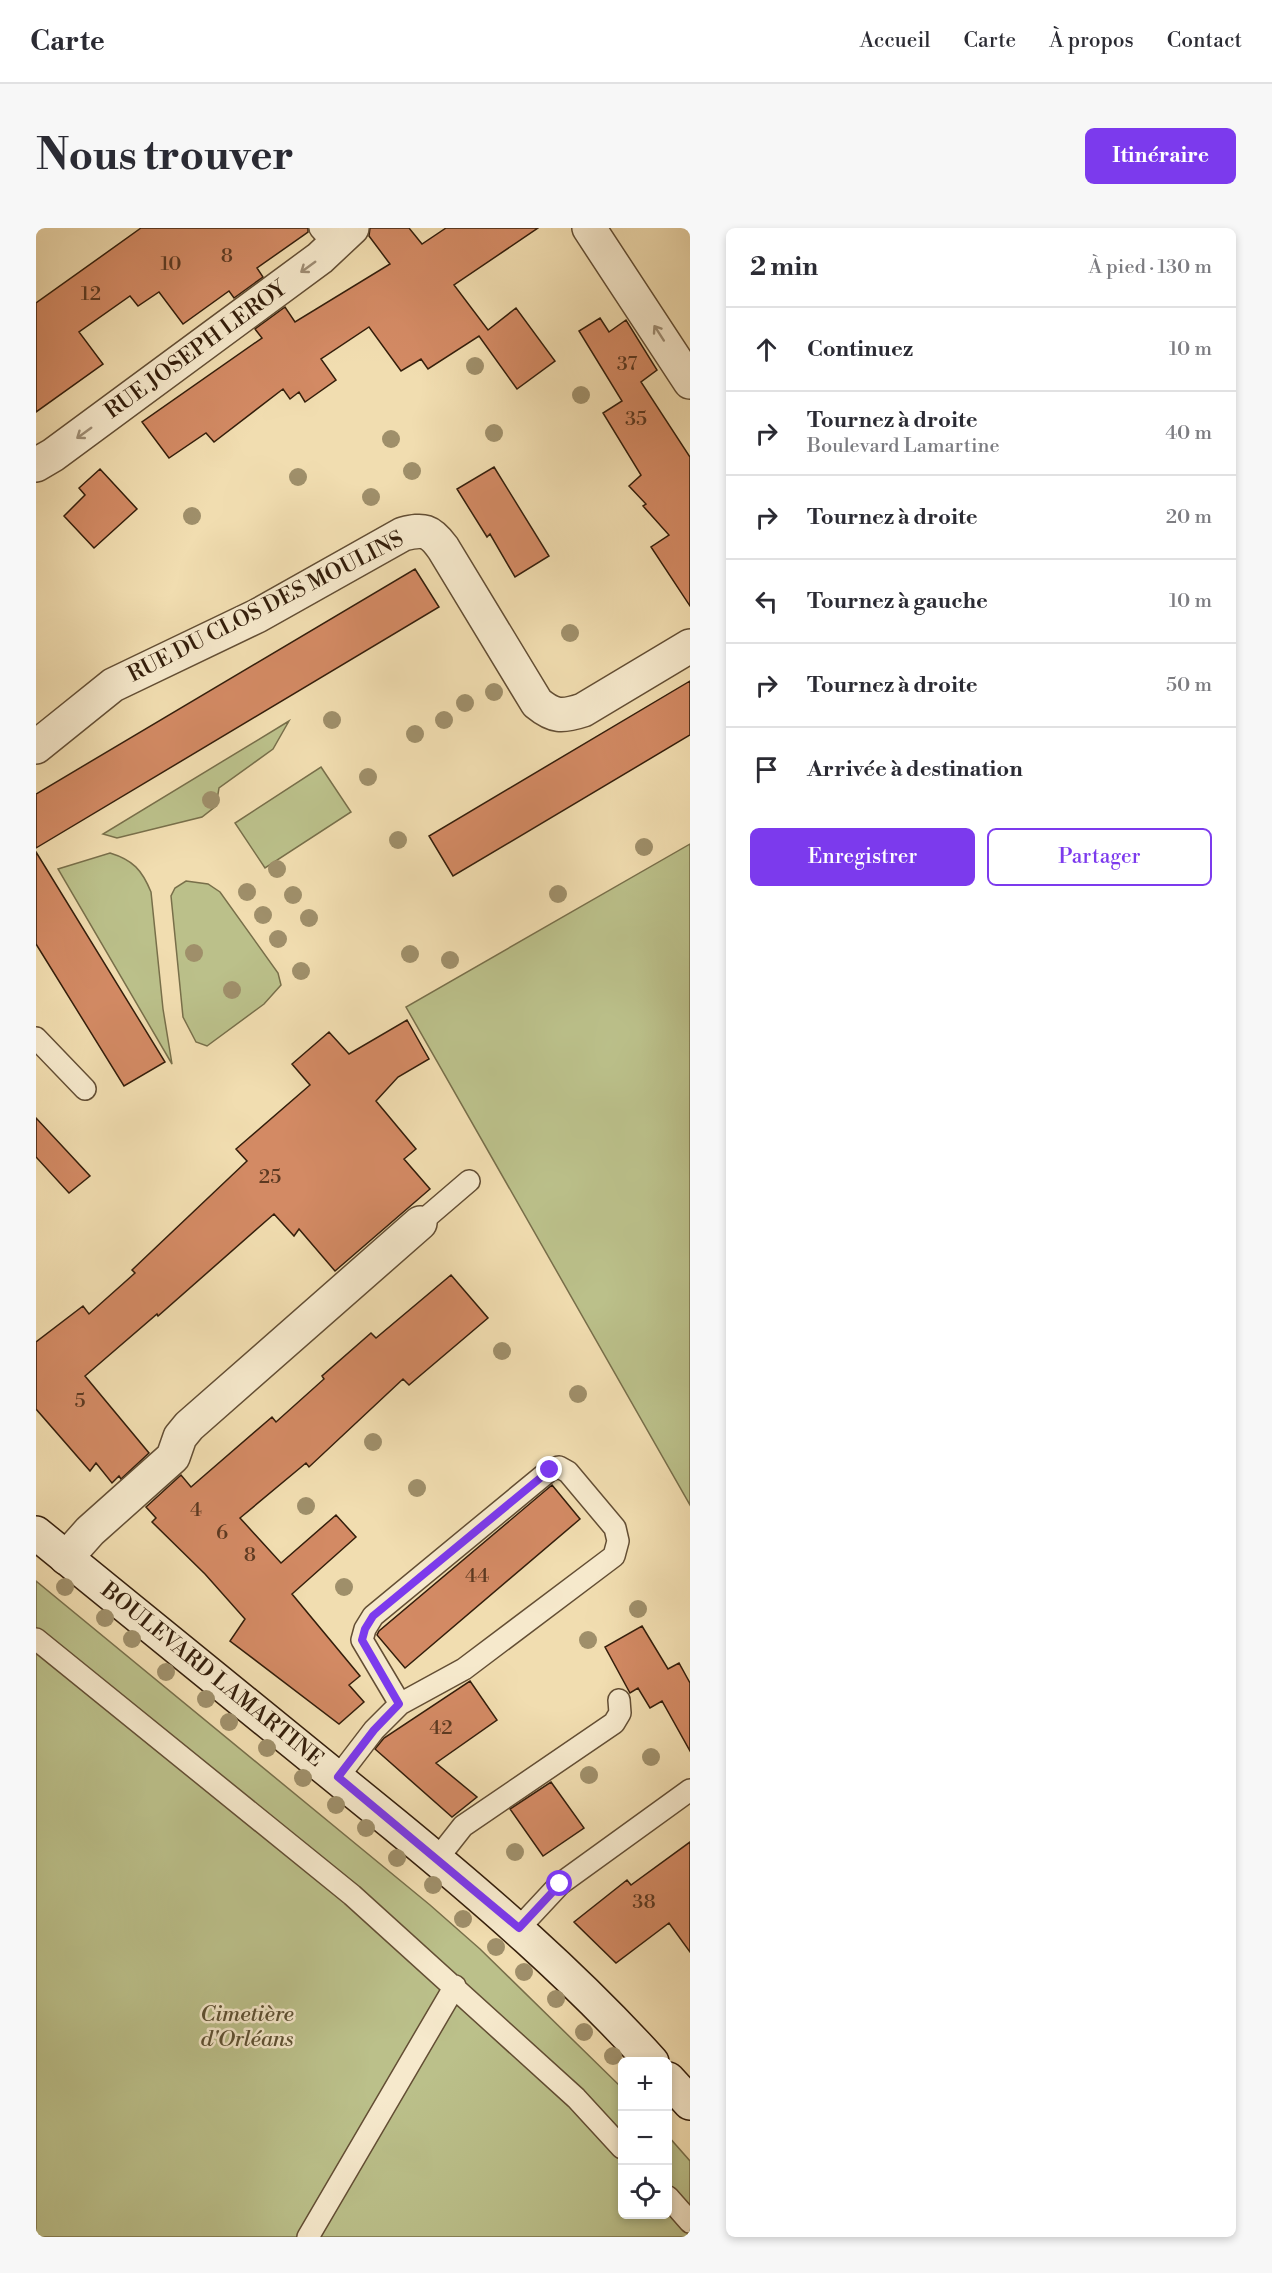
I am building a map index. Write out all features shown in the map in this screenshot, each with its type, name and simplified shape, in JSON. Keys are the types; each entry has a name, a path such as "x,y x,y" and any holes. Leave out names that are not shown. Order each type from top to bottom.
{"street":[{"path":"589,228 690,382"},
{"name":"RUE JOSEPH LEROY","path":"36,465 53,455 291,279 335,233"},
{"name":"RUE DU CLOS DES MOULINS","path":"36,747 113,686 257,616 403,534 420,530 434,536 443,548 537,704 550,714 566,716 583,710 690,646"},
{"path":"66,1558 90,1531 173,1457 180,1437 189,1426 420,1222"},
{"name":"BOULEVARD LAMARTINE","path":"36,1533 338,1777 519,1928 615,2020 648,2057"},
{"path":"672,2083 690,2103"}],"lane":[{"path":"36,1038 85,1089"},
{"path":"420,1222 469,1181"},
{"path":"338,1777 374,1730 399,1704 464,1669 614,1556 618,1541 615,1528 568,1472 559,1467 550,1470 373,1616 365,1629 362,1640 399,1704"},
{"path":"36,1542 226,1694 511,1936 547,1967 635,2057"},
{"path":"36,1639 352,1895 576,2098 618,2144"},
{"path":"437,1858 464,1826 614,1723 620,1713 619,1700"},
{"path":"519,1928 560,1884 690,1790"},
{"path":"308,2237 455,1986"},
{"path":"672,2095 690,2114"},
{"path":"672,2202 690,2222"}],"green space":[{"path":"289,721 273,749 219,788 216,806 202,817 117,838 103,834"},
{"path":"321,767 351,812 265,868 235,823"},
{"path":"690,844 690,1505 406,1007"},
{"path":"110,853 125,859 136,867 151,892 163,1009 172,1064 58,869"},
{"path":"186,881 208,884 220,892 278,973 281,985 264,1004 207,1046 196,1042 183,1017 171,896 175,888"},
{"name":"Cimetière d'Orléans","path":"36,1581 430,1905 480,1949 618,2084 618,2219 672,2219 672,2141 690,2161 690,2237 36,2237"}],"building":[{"path":"141,228 308,228 308,232 257,268 263,277 234,298 229,291 183,324 159,292 138,306 130,296 79,332 103,364 36,412 36,303"},
{"path":"370,228 409,228 422,244 446,228 538,228 454,285 488,330 516,308 555,361 517,389 479,336 428,369 421,359 401,371 369,327 321,359 336,380 305,402 299,392 290,399 283,389 214,442 206,433 169,458 142,422 262,338 255,329 285,307 295,322 390,264 369,236"},
{"path":"600,318 609,332 626,320 657,370 641,382 690,457 690,606 651,547 669,535 643,506 646,504 629,486 641,475 603,413 622,401 579,331"},
{"path":"494,467 549,556 515,577 490,534 487,537 457,489"},
{"path":"100,469 137,509 94,548 64,516 85,495 79,488"},
{"path":"415,569 439,607 36,848 36,794"},
{"path":"690,681 690,735 453,876 429,836"},
{"path":"36,852 165,1062 124,1086 36,944"},
{"path":"407,1020 429,1059 398,1077 376,1101 416,1149 404,1159 430,1189 335,1271 299,1229 294,1236 274,1214 158,1316 157,1314 85,1376 149,1453 121,1479 119,1476 112,1483 96,1463 90,1471 36,1409 36,1342 83,1306 89,1314 135,1273 132,1270 247,1161 236,1149 310,1085 292,1064 329,1032 349,1054"},
{"path":"36,1118 90,1176 69,1193 36,1157"},
{"path":"451,1275 488,1318 409,1385 403,1379 309,1467 306,1463 240,1518 281,1563 336,1515 356,1537 292,1594 360,1676 349,1685 364,1702 339,1724 230,1641 245,1619 205,1574 152,1522 156,1518 146,1507 181,1475 191,1487 272,1417 276,1422 324,1379 322,1376 371,1333 376,1338"},
{"path":"552,1485 580,1519 405,1668 377,1635 379,1631"},
{"path":"642,1626 668,1669 679,1663 690,1683 690,1751 662,1701 650,1708 638,1688 630,1693 605,1647"},
{"path":"470,1681 497,1720 436,1763 477,1797 452,1817 375,1749 384,1738"},
{"path":"551,1782 584,1828 543,1856 510,1809"},
{"path":"690,1842 690,1952 669,1923 616,1963 574,1922 627,1880 631,1885"}],"route":[{"path":"550,1470 373,1616 365,1629 362,1640 399,1704 374,1730 338,1777 519,1928 560,1884"}]}
